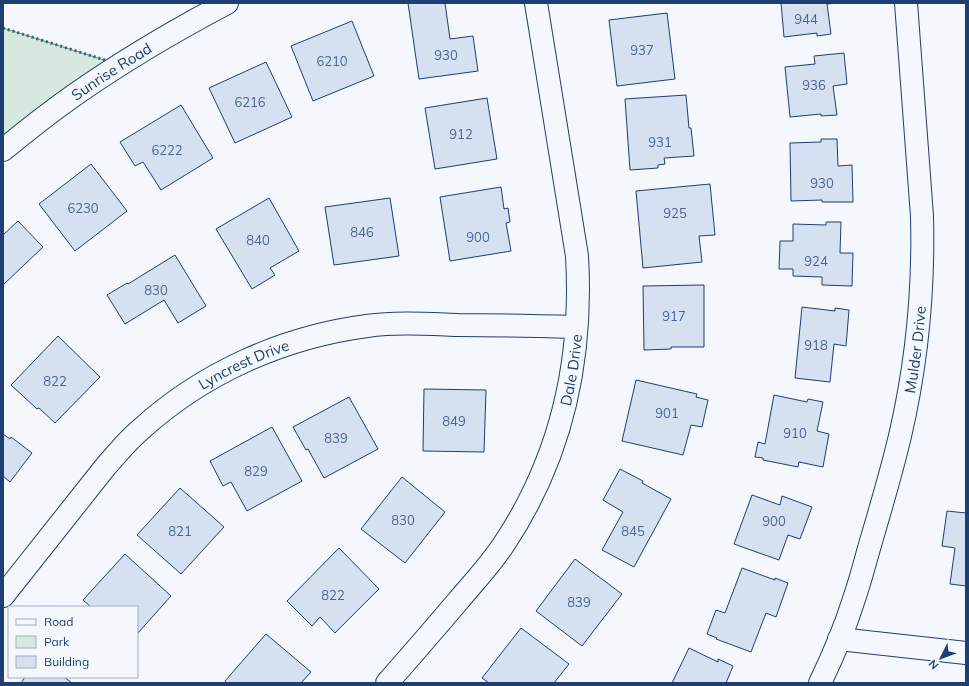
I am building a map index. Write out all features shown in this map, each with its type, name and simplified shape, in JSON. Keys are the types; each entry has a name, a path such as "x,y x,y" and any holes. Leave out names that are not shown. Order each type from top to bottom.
{"street":[{"name":"Sunrise Road","path":"3,150 72,97 120,64 155,42 227,3"},
{"name":"Dale Drive","path":"387,683 487,567 518,522 530,501 551,455 570,383 575,345 578,297 577,256 536,3"},
{"name":"Mulder Drive","path":"820,683 839,639 859,582 900,436 909,392 919,323 923,250 922,216 906,3"},
{"name":"Lyncrest Drive","path":"3,596 106,466 139,431 175,401 214,376 238,364 263,353 315,336 368,326 408,324 576,327"},
{"path":"839,639 966,653"}],"green space":[{"path":"3,28 120,65 3,150"}],"building":[{"path":"408,3 445,3 450,39 473,36 478,71 419,79"},
{"path":"781,3 840,3 827,4 831,34 817,36 817,33 784,37"},
{"path":"667,13 675,79 617,86 609,20"},
{"path":"352,21 374,76 313,101 291,46"},
{"path":"844,53 847,84 833,86 837,115 821,116 821,114 790,117 785,67 815,64 814,56"},
{"path":"266,62 292,117 235,143 209,88"},
{"path":"686,95 689,128 691,128 694,156 664,158 665,164 658,165 658,168 630,170 625,99"},
{"path":"487,98 497,159 435,169 425,108"},
{"path":"181,105 213,158 161,190 143,162 135,166 120,142"},
{"path":"821,139 837,139 838,166 852,165 853,202 822,202 822,200 791,201 790,143 821,142"},
{"path":"91,164 127,211 75,251 39,204"},
{"path":"710,184 715,235 699,236 702,262 643,268 636,191"},
{"path":"501,187 504,209 508,208 510,222 506,223 511,251 450,261 440,197"},
{"path":"269,198 299,251 270,268 275,275 252,289 216,229"},
{"path":"390,198 399,256 334,265 325,207"},
{"path":"18,221 43,247 3,285 3,235"},
{"path":"826,222 841,222 840,253 853,253 852,286 822,285 822,277 793,276 793,269 779,269 780,241 793,241 793,224 826,225"},
{"path":"175,255 206,306 178,323 164,300 125,324 107,295"},
{"path":"704,285 704,347 671,347 671,349 644,350 643,286"},
{"path":"802,307 835,311 835,308 849,310 846,346 834,344 830,382 795,378"},
{"path":"58,336 100,377 55,423 11,385"},
{"path":"636,380 697,394 696,397 708,400 702,427 691,425 683,455 622,441"},
{"path":"424,389 486,390 484,452 423,451"},
{"path":"774,395 807,402 808,399 823,402 817,431 829,434 823,467 799,462 798,467 755,457 758,442 765,444"},
{"path":"349,397 378,449 324,478 308,449 306,450 293,427"},
{"path":"272,427 302,481 247,511 231,482 223,486 210,461"},
{"path":"3,434 10,439 11,437 32,453 10,482 3,476"},
{"path":"620,469 643,481 642,483 671,499 634,567 602,550 623,512 603,500"},
{"path":"402,477 445,512 405,563 361,529"},
{"path":"180,488 224,527 181,574 137,535"},
{"path":"752,495 780,505 782,496 812,507 800,539 788,535 779,560 734,544"},
{"path":"947,511 966,513 966,586 950,584 955,548 942,546"},
{"path":"339,548 379,589 335,633 320,617 312,626 287,601"},
{"path":"125,554 171,596 138,633 138,606 90,606 83,600"},
{"path":"575,559 622,594 582,646 536,611"},
{"path":"742,568 788,583 776,617 766,613 751,652 716,639 717,638 707,634 716,610 725,613"},
{"path":"521,628 569,664 554,683 489,683 482,678"},
{"path":"266,634 311,672 301,683 227,683 225,681"},
{"path":"689,648 718,662 718,659 733,666 726,683 672,683"},
{"path":"24,678 65,678 72,683 21,683"}],"hedge":[{"path":"3,28 108,61"}]}
